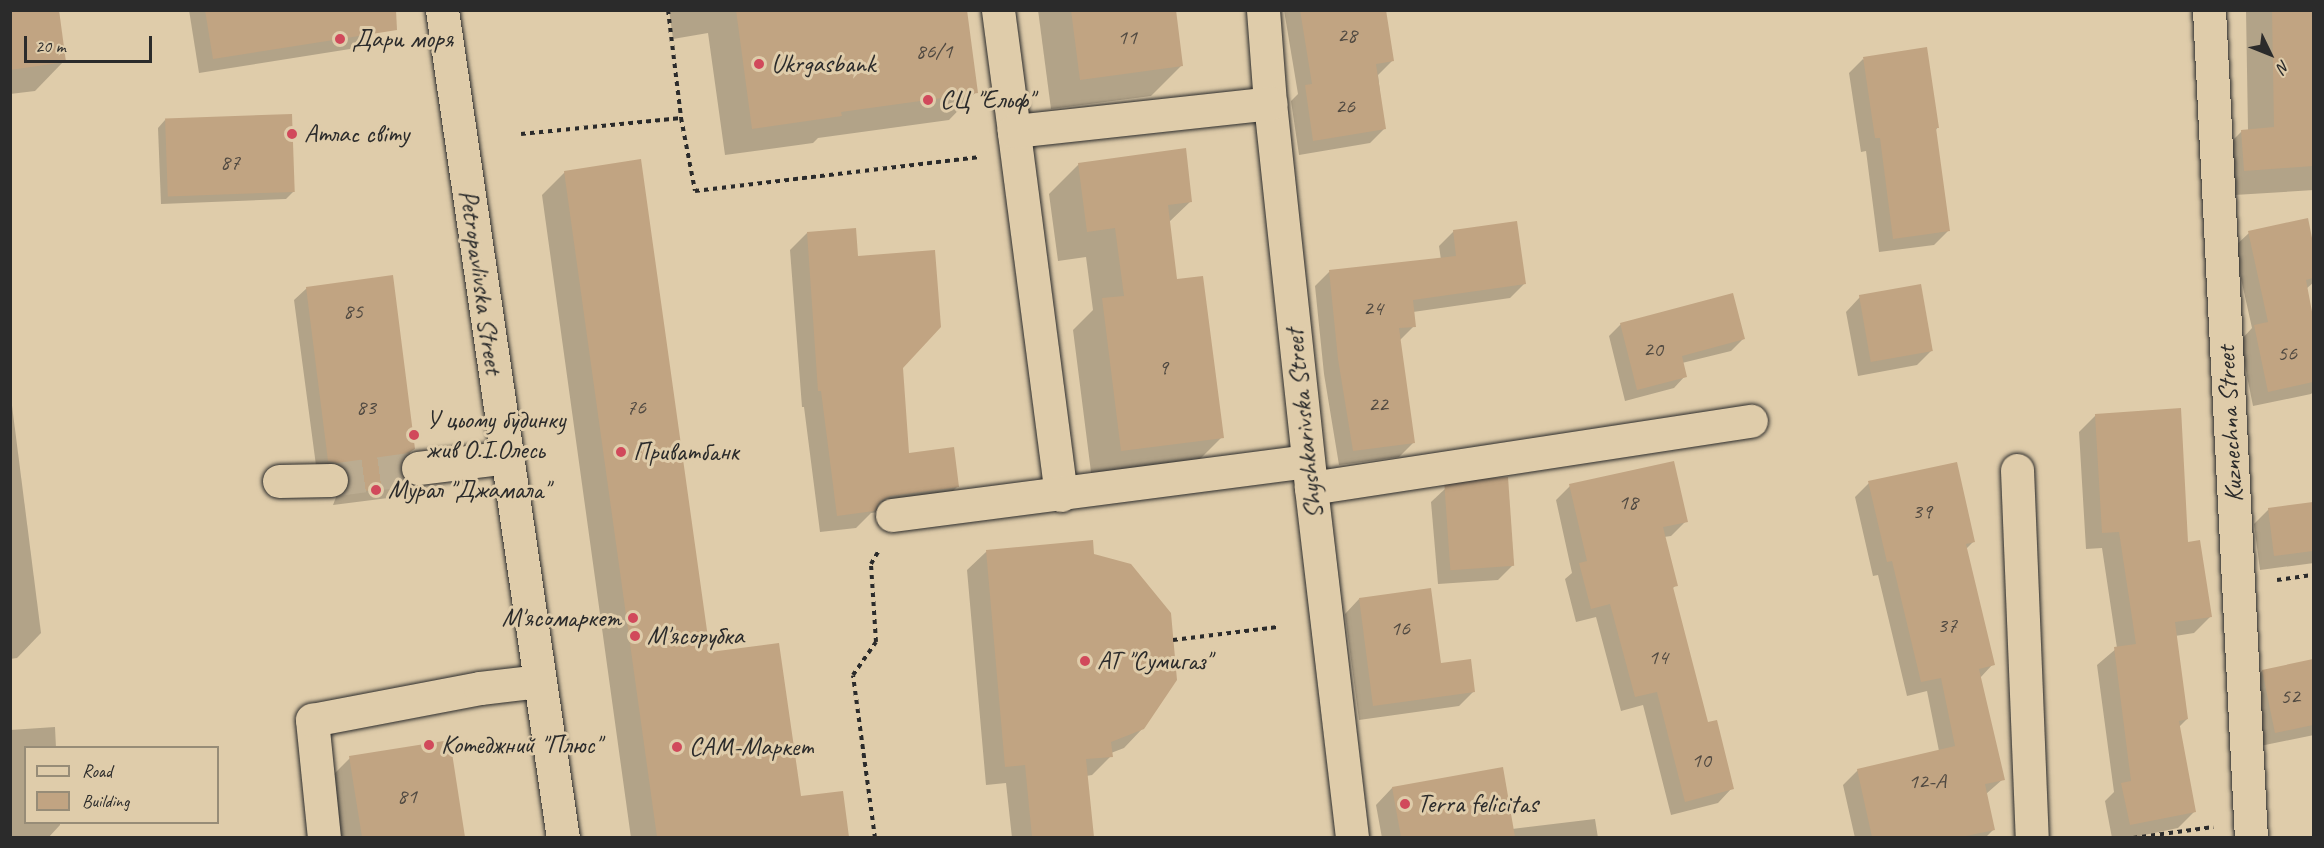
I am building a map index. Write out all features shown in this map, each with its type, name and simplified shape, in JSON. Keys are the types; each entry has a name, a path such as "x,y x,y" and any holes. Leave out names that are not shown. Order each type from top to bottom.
{"street":[{"name":"Petropavlivska Street","path":"442,10 563,837"},
{"path":"998,10 1061,495"},
{"name":"Shyshkarivska Street","path":"1263,10 1270,103 1309,475 1352,837"},
{"name":"Kuznechna Street","path":"2209,10 2250,830"},
{"path":"1015,142 1270,103"},
{"path":"901,515 1061,495 1309,475 1751,421"},
{"path":"418,468 507,458"},
{"path":"2017,470 2032,837"},
{"path":"279,481 331,480"},
{"path":"324,837 312,720 480,688 539,681"}],"path":[{"path":"668,10 681,118 695,191 1015,142"},
{"path":"521,134 681,118"},
{"path":"875,837 853,675 876,642 871,564 901,515"},
{"path":"1173,640 1277,627"},
{"path":"2133,837 2250,830"}],"building":[{"path":"10,10 59,10 66,62 10,70"},
{"path":"205,10 396,10 397,30 213,59"},
{"path":"736,10 967,10 978,93 841,112 842,116 752,129"},
{"path":"1071,10 1176,10 1183,66 1080,80"},
{"path":"1300,10 1386,10 1394,61 1376,64 1386,129 1313,141 1305,85 1312,84"},
{"path":"2272,10 2313,10 2313,166 2244,171 2241,130 2274,127"},
{"path":"1927,47 1939,128 1936,128 1950,231 1893,239 1880,138 1875,138 1863,57"},
{"path":"292,114 295,192 168,196 165,118"},
{"path":"1186,148 1192,202 1168,205 1177,279 1203,276 1224,438 1121,451 1102,298 1124,296 1115,228 1087,232 1078,163"},
{"path":"641,159 710,652 779,643 801,796 843,791 849,837 657,837 564,171"},
{"path":"2308,218 2313,243 2313,278 2306,280 2313,317 2313,382 2268,392 2254,325 2268,322 2248,231"},
{"path":"1517,221 1526,284 1413,300 1416,327 1399,328 1415,443 1353,451 1338,359 1329,270 1456,256 1453,230"},
{"path":"856,228 858,256 935,250 941,327 903,368 909,453 954,447 959,487 890,496 880,501 874,511 837,516 821,391 818,391 807,232"},
{"path":"393,275 415,449 406,453 401,460 399,470 403,479 410,485 343,494 348,489 350,479 341,464 328,461 306,287"},
{"path":"1921,284 1933,351 1871,362 1859,295"},
{"path":"1733,293 1745,339 1682,356 1687,377 1637,390 1620,323"},
{"path":"2181,408 2188,542 2200,540 2212,617 2175,622 2188,719 2179,721 2196,812 2130,825 2121,783 2131,781 2114,647 2136,644 2119,532 2102,533 2095,414"},
{"path":"1674,461 1688,522 1663,527 1678,586 1673,587 1708,722 1717,720 1734,789 1685,802 1657,692 1635,697 1610,604 1591,609 1579,563 1587,561 1569,484"},
{"path":"1957,462 1975,542 1966,544 1995,665 1979,669 2005,780 1985,784 1995,830 1961,837 1872,837 1857,769 1955,746 1941,678 1921,682 1892,561 1887,562 1868,481"},
{"path":"1508,477 1514,566 1450,570 1444,481"},
{"path":"2313,502 2313,551 2274,556 2268,508"},
{"name":"АТ \"Сумигаз\"","path":"1093,540 1094,554 1131,564 1171,613 1177,680 1144,729 1111,742 1113,757 1086,759 1094,837 1032,837 1025,765 1005,767 986,550"},
{"path":"1431,588 1441,663 1471,659 1475,692 1373,706 1359,598"},
{"path":"2313,659 2313,725 2275,733 2262,670"},
{"path":"450,740 465,837 362,837 349,756"},
{"path":"1503,767 1515,837 1401,837 1392,787"}],"tunnel":[{"path":"331,480 418,468"}],"place":[{"name":"Дари моря","path":"340,39"},
{"name":"Ukrgasbank","path":"759,64"},
{"name":"СЦ \"Ельф\"","path":"928,100"},
{"name":"Атлас світу","path":"292,134"},
{"name":"У цьому будинку жив О.І.Олесь","path":"414,435"},
{"name":"Приватбанк","path":"621,452"},
{"name":"Мурал \"Джамала\"","path":"376,490"},
{"name":"М'ясомаркет","path":"633,618"},
{"name":"М'ясорубка","path":"635,636"},
{"name":"АТ \"Сумигаз\"","path":"1085,661"},
{"name":"Котеджний \"Плюс\"","path":"429,745"},
{"name":"САМ-Маркет","path":"677,747"},
{"name":"Terra felicitas","path":"1405,804"}]}
